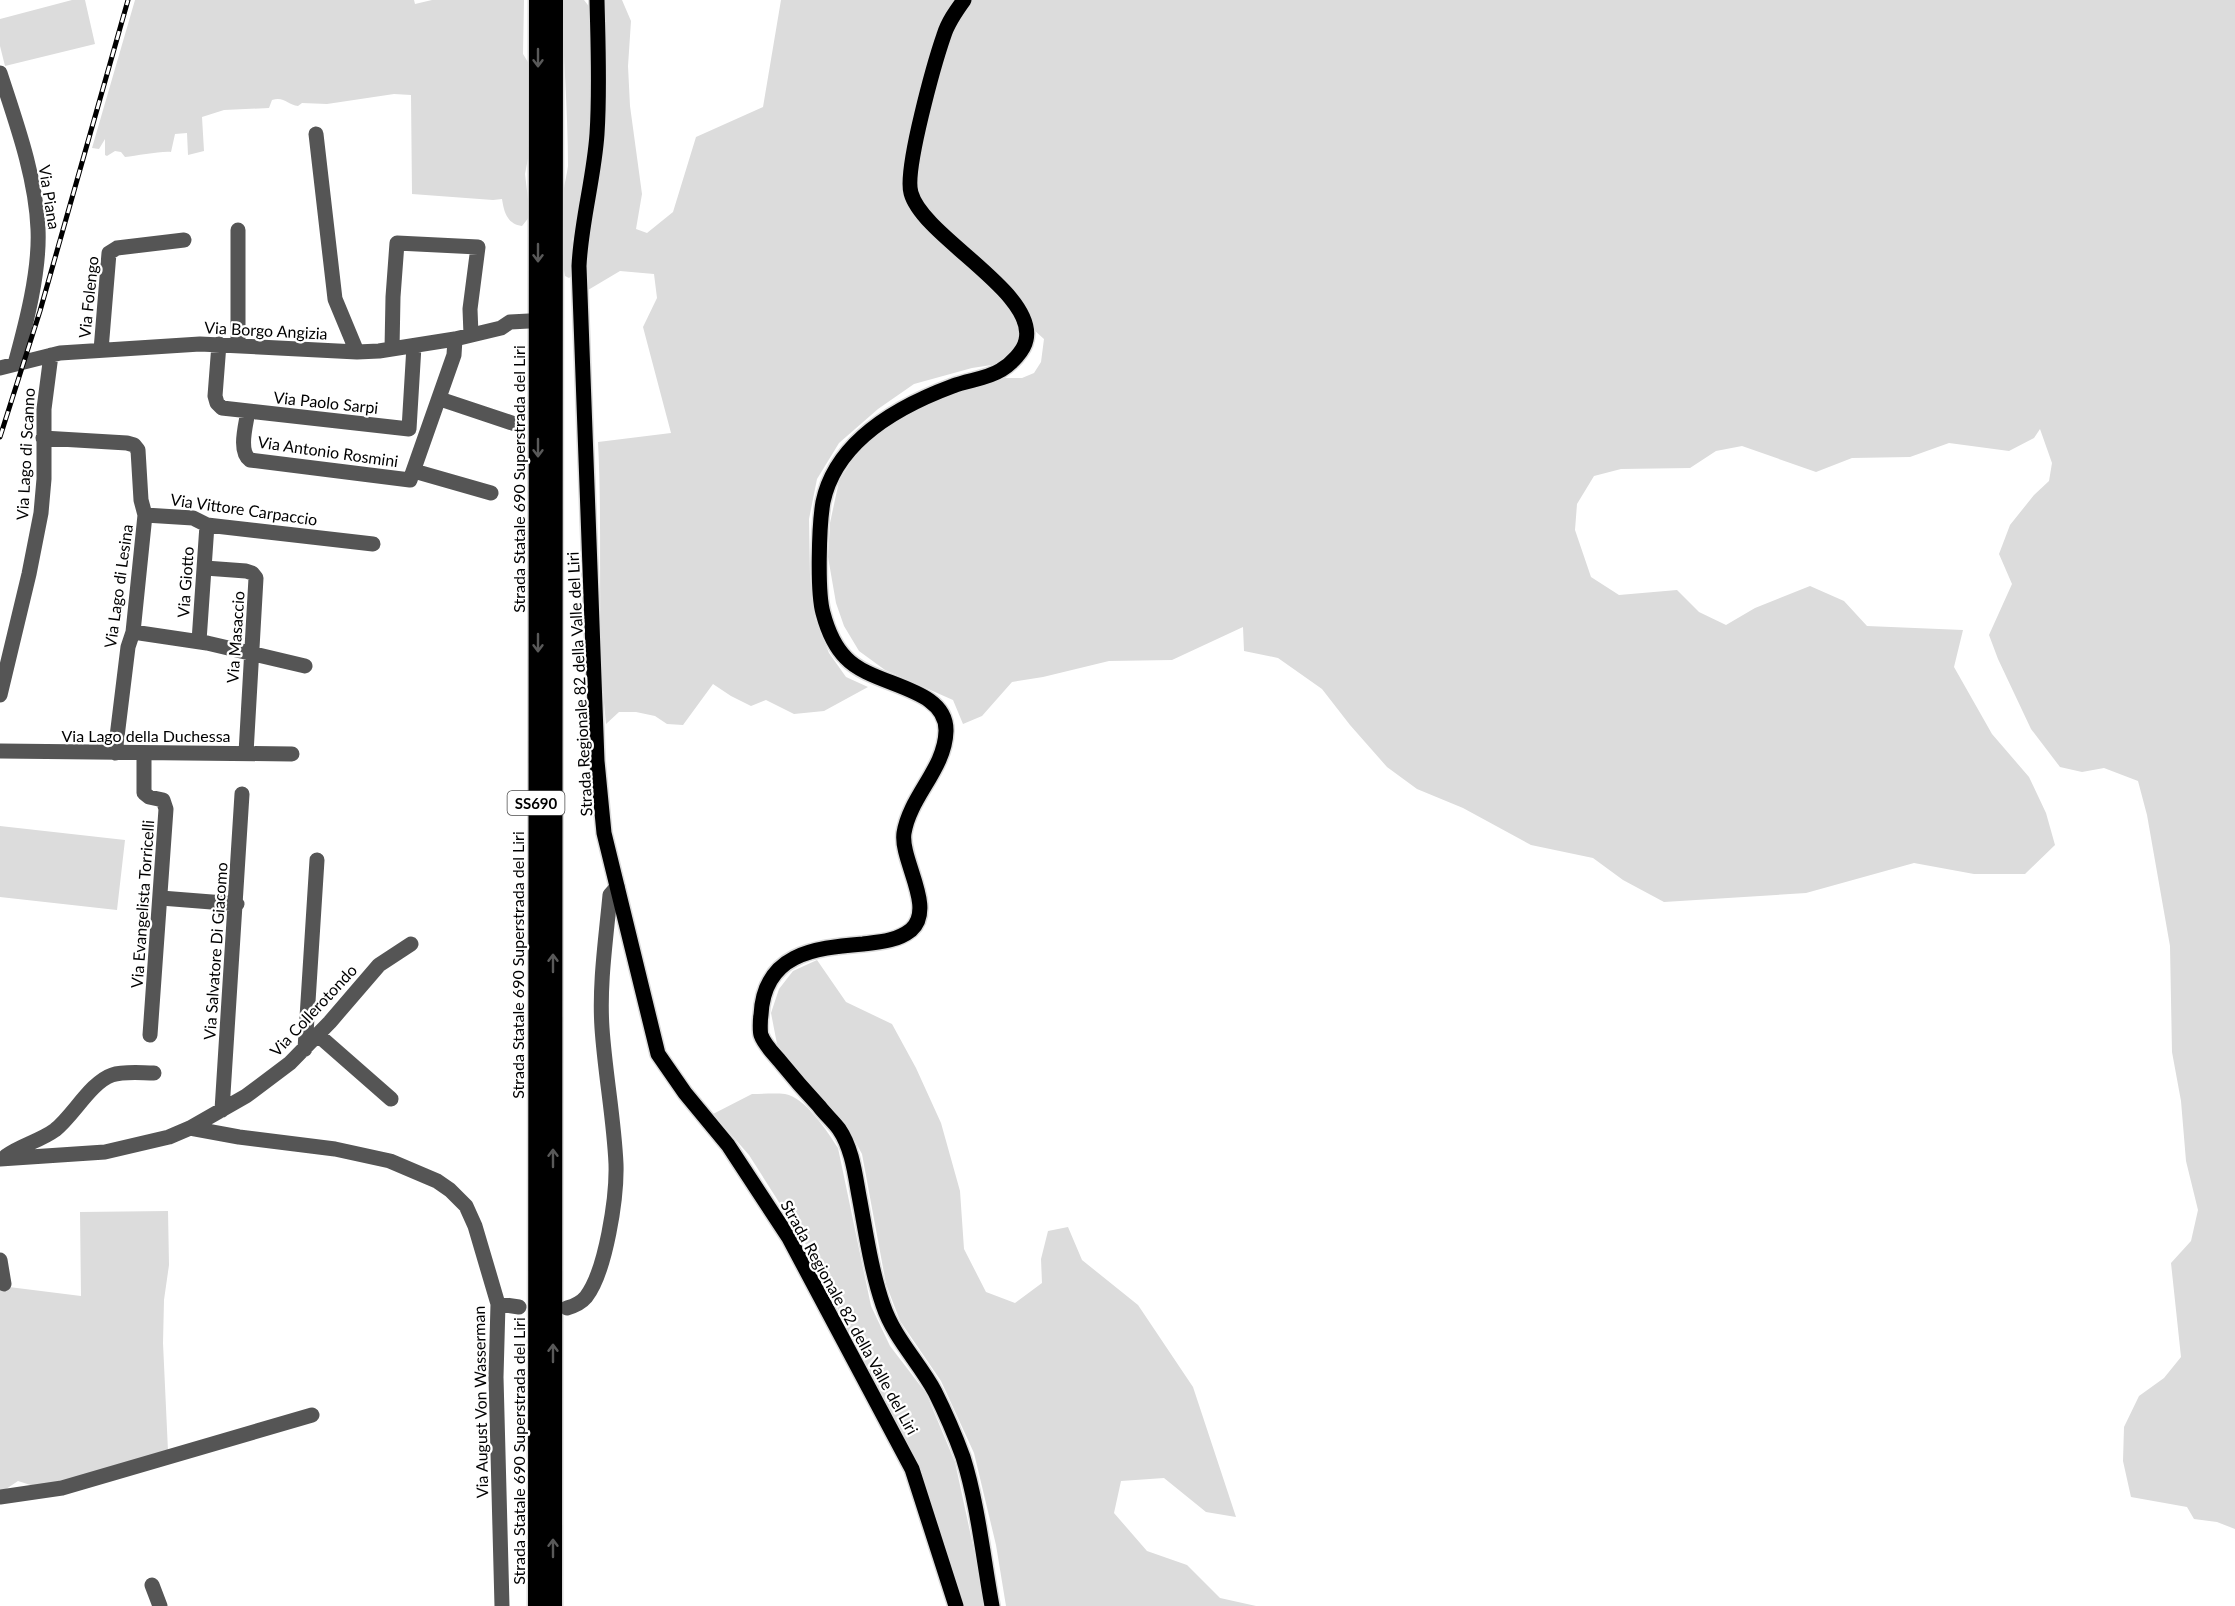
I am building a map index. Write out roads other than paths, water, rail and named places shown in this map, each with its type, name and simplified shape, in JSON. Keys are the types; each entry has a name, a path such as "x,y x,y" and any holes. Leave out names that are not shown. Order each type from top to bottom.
{"highway":[{"name":"Strada Statale 690 Superstrada del Liri","path":"537,1606 538,0"},
{"name":"SS690","path":"553,1606 554,0"}],"main road":[{"name":"Strada Regionale 82 della Valle del Liri","path":"597,0 599,78 597,134 580,241 579,266 597,761 604,833 658,1054 685,1093 728,1145 795,1248 912,1468 956,1606"},
{"name":"Strada Regionale 82 della Valle del Liri","path":"964,0 945,31 921,118 909,187 914,201 935,227 986,273 1017,307 1025,318 1027,335 1025,346 1000,371 928,395 885,420 861,439 836,468 822,508 821,601 828,627 839,650 848,661 867,674 923,695 934,703 946,724 946,736 941,756 912,805 904,832 904,849 920,903 918,922 907,933 889,941 800,954 782,965 768,984 761,1009 760,1034 783,1065 837,1126 846,1142 854,1170 875,1279 884,1310 897,1336 933,1388 962,1453 972,1491 992,1606"}],"street":[{"name":"Via Piana","path":"0,73 20,135 36,207 38,228 38,246 30,302 7,366"},
{"path":"316,134 335,299 357,352"},
{"path":"238,230 238,345"},
{"name":"Via Folengo","path":"101,350 109,253 117,248 184,240"},
{"path":"392,350 397,243 478,247 471,300 471,335"},
{"name":"Via Borgo Angizia","path":"7,366 51,355 219,344 357,352 392,350 455,339 501,328 510,322 529,321"},
{"name":"Via Antonio Rosmini","path":"248,411 243,450 250,460 410,480 440,399 454,355 455,339"},
{"name":"Via Paolo Sarpi","path":"219,344 215,399 222,408 409,429 414,346"},
{"name":"Via Lago di Scanno","path":"0,695 39,522 44,479 44,402 51,355"},
{"path":"440,399 515,424"},
{"name":"Via Lago di Lesina","path":"43,438 134,445 138,450 141,500 146,515 133,633 128,647 115,753"},
{"path":"414,471 491,493"},
{"name":"Via Vittore Carpaccio","path":"146,515 193,518 207,525 373,544"},
{"name":"Via Giotto","path":"199,642 207,525"},
{"name":"Via Masaccio","path":"205,568 246,571 254,575 256,582 246,753"},
{"path":"133,633 199,642 305,666"},
{"name":"Via Lago della Duchessa","path":"0,751 292,754"},
{"name":"Via Evangelista Torricelli","path":"144,753 144,793 163,800 166,806 150,1035"},
{"name":"Via Salvatore Di Giacomo","path":"222,1110 243,794"},
{"path":"305,1049 318,860"},
{"path":"567,1308 576,1305 587,1296 596,1278 607,1239 615,1188 614,1140 602,1027 602,993 610,896 617,887"},
{"path":"161,898 237,904"},
{"name":"Via Collerotondo","path":"1,1159 105,1152 169,1137 190,1128 261,1085 305,1049 379,965 411,944"},
{"path":"318,1035 391,1099"},
{"path":"1,1159 58,1128 109,1076 154,1073"},
{"name":"Via August Von Wasserman","path":"190,1128 364,1155 404,1166 436,1181 459,1198 471,1216 498,1304 496,1368 502,1606"},
{"path":"0,1260 4,1284"},
{"path":"498,1304 519,1307"},
{"path":"0,1497 62,1488 312,1415"},
{"path":"152,1585 160,1606"}],"railway":[{"path":"0,437 40,311 128,0"}]}
